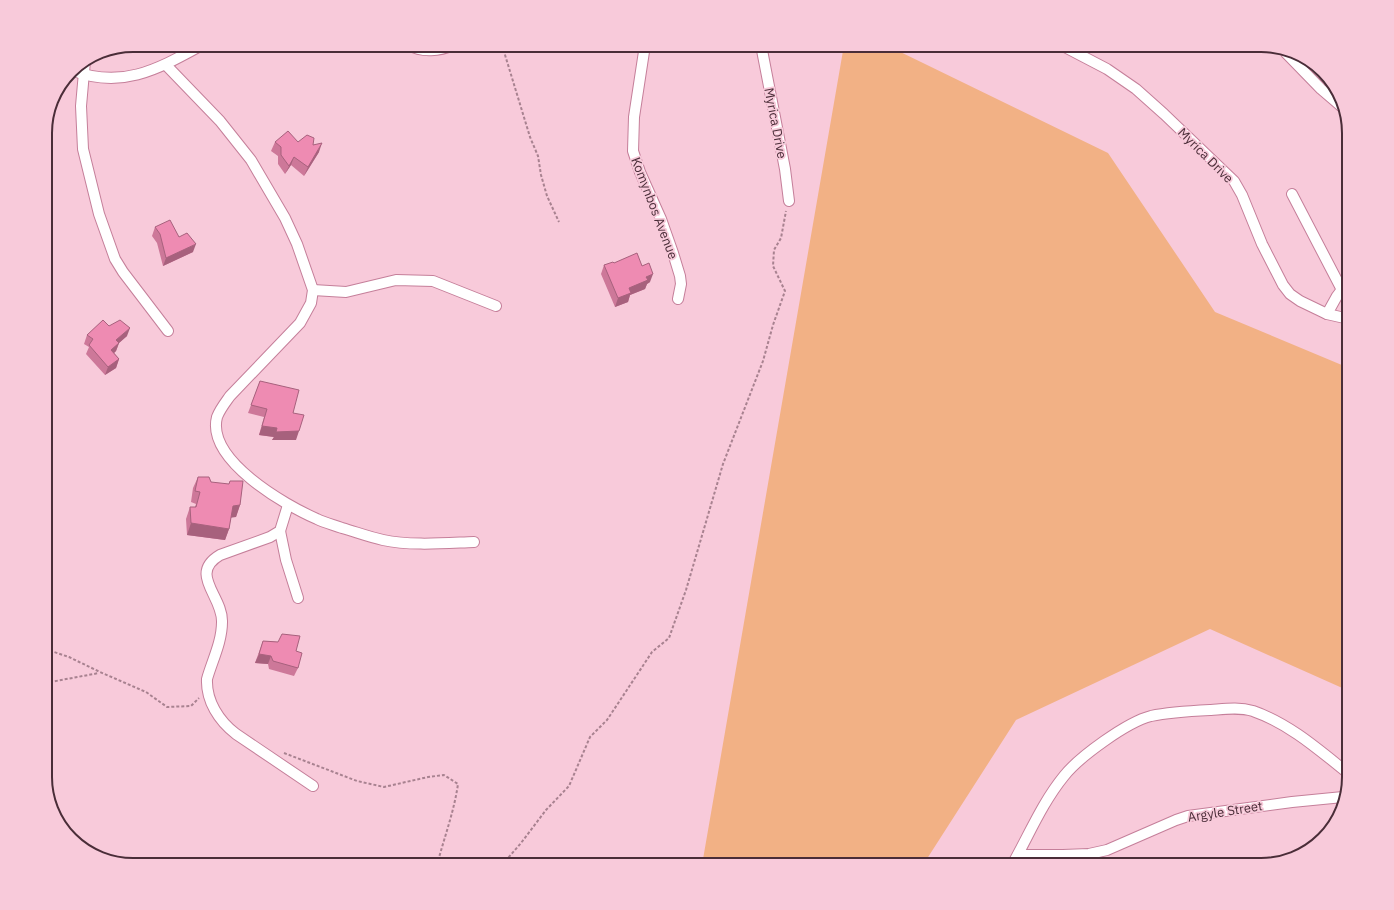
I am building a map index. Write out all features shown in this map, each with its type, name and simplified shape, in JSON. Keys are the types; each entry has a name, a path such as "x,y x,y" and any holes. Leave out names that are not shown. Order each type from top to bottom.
{"street":[{"path":"79,73 107,78 137,76 166,65 189,52"},
{"name":"Komynbos Avenue","path":"644,52 634,117 633,151 640,172 661,219 680,276 681,284 678,300"},
{"name":"Myrica Drive","path":"762,52 785,169 789,201"},
{"name":"Myrica Drive","path":"1074,52 1107,69 1136,89 1234,181 1242,195 1262,244 1283,285 1290,294 1300,301 1327,314 1342,317"},
{"path":"1291,58 1336,103"},
{"path":"166,65 220,121 251,160 285,218 297,244 314,290 312,303 300,323 230,396 221,409 217,417 216,425 222,448 230,459 246,475 288,505 318,520 384,540 444,543 474,542"},
{"path":"84,69 81,106 83,149 99,214 115,259 123,272 168,330"},
{"path":"1292,194 1342,290 1327,314"},
{"path":"314,290 346,292 396,280 433,281 455,288 496,306"},
{"path":"288,505 280,531 286,560 298,598"},
{"path":"280,531 270,537 220,555 208,564 206,572 207,579 220,608 223,622 220,640 206,679 207,690 214,710 227,727 313,786"},
{"path":"1016,858 1049,795 1065,774 1091,751 1122,729 1150,716 1185,711 1239,708 1252,711 1274,719 1300,735 1342,768"},
{"name":"Argyle Street","path":"1018,855 1089,854 1107,850 1188,816 1339,797"}],"path":[{"path":"504,52 530,137 538,156 547,196 559,222"},
{"path":"508,858 546,810 569,786 590,737 607,720 652,652 670,638 686,590 723,464 763,361 773,325 785,291 773,266 774,250 781,238 789,201"},
{"path":"52,651 69,657 146,692 167,707 191,706 207,690"},
{"path":"52,682 100,672"},
{"path":"279,752 357,781 384,787 428,777 444,776 458,784 455,802 439,858"}],"shaded area":[{"path":"843,52 900,52 1108,153 1215,312 1342,365 1342,688 1210,629 1016,720 927,858 703,858"}],"building":[{"path":"288,131 298,142 307,135 314,138 313,145 322,143 308,167 294,157 289,166 281,155 281,147 275,142"},
{"path":"170,220 179,237 187,233 196,244 166,258 160,234 155,227"},
{"path":"637,253 642,266 649,263 653,274 646,277 648,280 629,288 631,293 618,298 604,265 614,263"},
{"path":"103,320 109,326 120,320 130,328 116,340 119,343 111,350 119,359 108,367 89,345 93,339 87,335"},
{"path":"260,381 299,390 293,413 304,415 299,431 276,432 277,428 262,426 267,409 251,405"},
{"path":"198,477 209,477 211,482 229,484 230,481 243,481 240,505 233,506 229,529 191,523 190,507 196,507 200,492 195,491"},
{"path":"282,634 300,636 296,651 302,653 298,668 273,661 271,656 259,654 263,641 278,642"}]}
